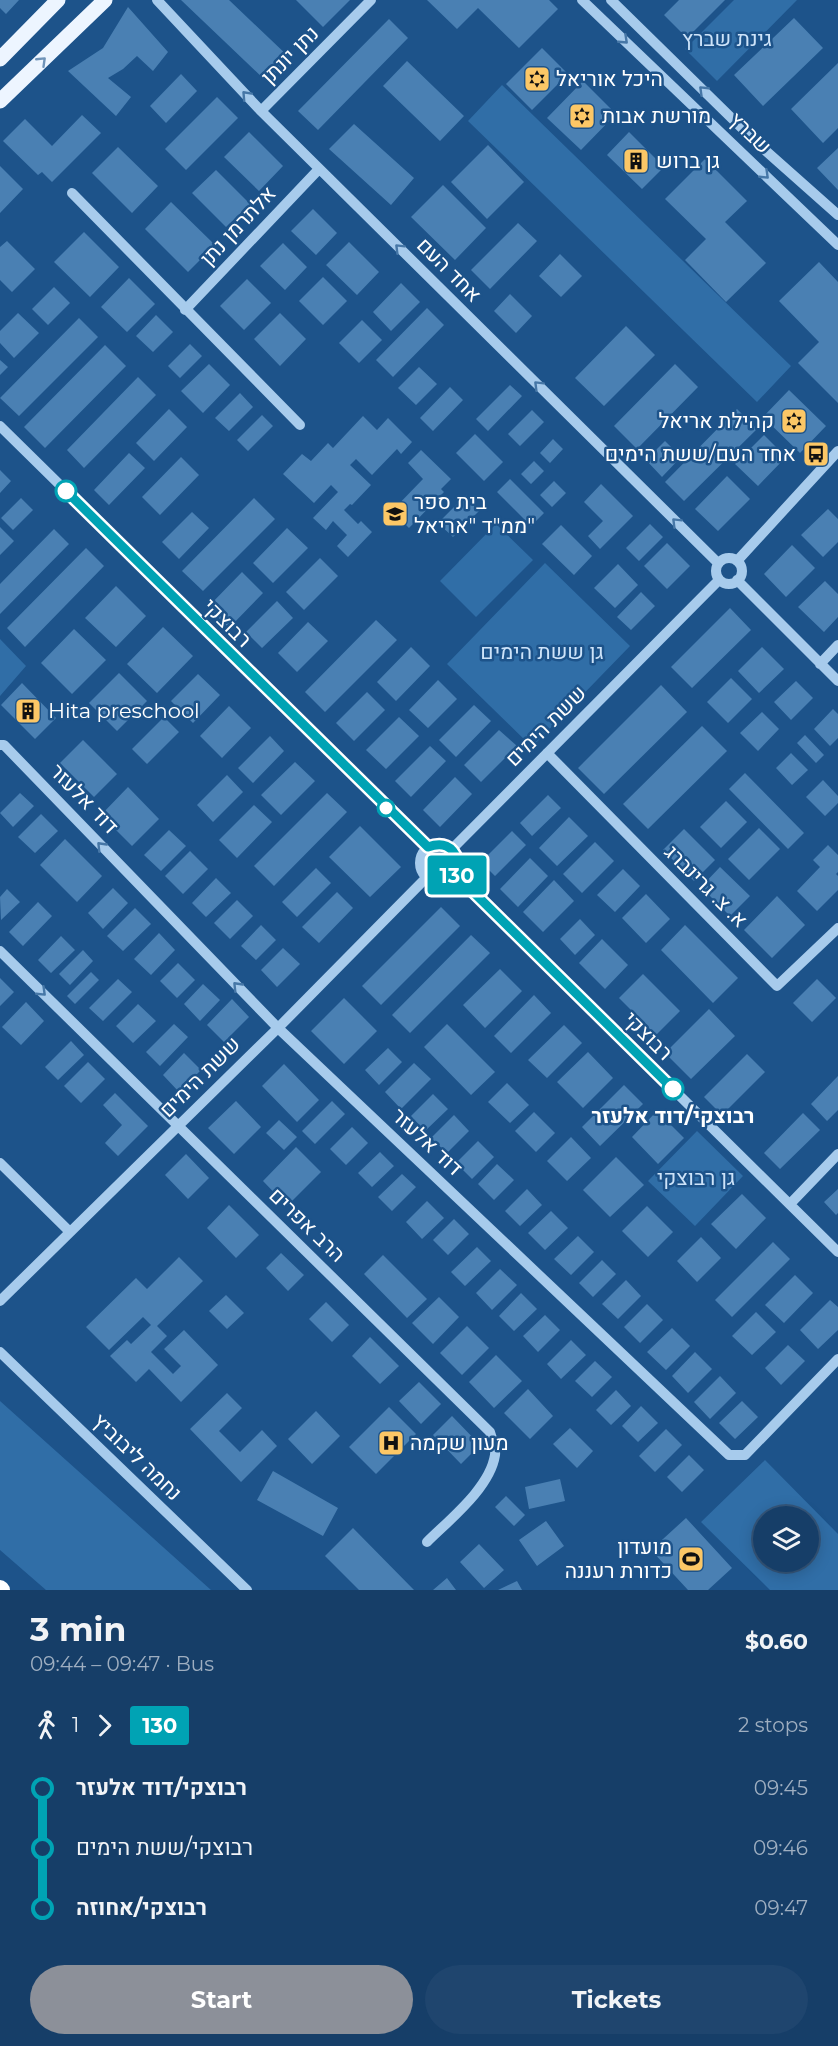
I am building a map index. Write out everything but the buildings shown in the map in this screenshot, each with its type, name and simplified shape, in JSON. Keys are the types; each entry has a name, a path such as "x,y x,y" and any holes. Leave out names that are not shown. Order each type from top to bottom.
{"main road":[{"path":"0,59 58,0"},
{"path":"0,101 105,0"}],"street":[{"name":"אחד העם","path":"157,0 261,111 718,563"},
{"name":"נתן יונתן","path":"261,111 371,0"},
{"name":"שברץ","path":"582,0 838,245"},
{"name":"שברץ","path":"611,0 757,142 838,215"},
{"name":"אלתרמן נתן","path":"185,310 319,169"},
{"path":"72,193 300,425"},
{"name":"רבוצקי","path":"0,426 428,847"},
{"path":"737,561 838,451"},
{"path":"727,558 737,561 741,572 737,580 726,584 719,580 716,572 718,563 727,558"},
{"name":"ששת הימים","path":"452,849 719,580"},
{"path":"737,580 838,681"},
{"path":"820,664 838,645"},
{"name":"דוד אלעזר","path":"0,745 4,745 278,1028 729,1455 745,1455 838,1359"},
{"name":"א. צ. גרינברג","path":"547,753 777,986 838,928"},
{"path":"442,844 452,849 458,861 455,874 442,883 432,882 426,878 420,867 420,858 428,847 442,844"},
{"name":"רבוצקי","path":"455,874 838,1252"},
{"name":"ששת הימים","path":"0,1301 278,1028 426,878"},
{"name":"הרב אפרים","path":"0,951 490,1432 495,1453 489,1474 475,1494 427,1542"},
{"path":"790,1204 838,1154"},
{"path":"0,1162 70,1232"},
{"name":"נחמה ליבוביץ","path":"0,1352 247,1590"}],"green space":[{"name":"גינת שברץ","path":"734,0 797,0 717,81 685,49"},
{"path":"502,85 791,366 757,402 468,121"},
{"path":"496,524 533,560 476,617 440,581"},
{"name":"גן ששת הימים","path":"545,563 630,646 532,747 447,664"},
{"path":"0,639 26,666 0,696"},
{"name":"גן רבוצקי","path":"697,1131 743,1176 695,1226 648,1181"},
{"path":"0,1401 211,1590 46,1590 0,1550"},
{"path":"765,1460 810,1506 753,1506 753,1572 819,1572 819,1515 838,1534 838,1590 770,1590 701,1522"}],"bus line":[{"name":"130","path":"66,491 428,847 442,844 452,849 458,861 455,874 673,1089"}],"place":[{"name":"היכל אוריאל","path":"537,79"},
{"name":"מורשת אבות","path":"582,116"},
{"name":"גן ברוש","path":"636,161"},
{"name":"קהילת אריאל","path":"794,421"},
{"name":"אחד העם/ששת הימים","path":"816,454"},
{"name":"בית ספר ממ\"ד \"אריאל\"","path":"395,514"},
{"name":"Hita preschool","path":"28,711"},
{"name":"רבוצקי/דוד אלעזר","path":"673,1089"},
{"name":"מעון שקמה","path":"391,1443"},
{"name":"מועדון כדורת רעננה","path":"691,1559"}]}
